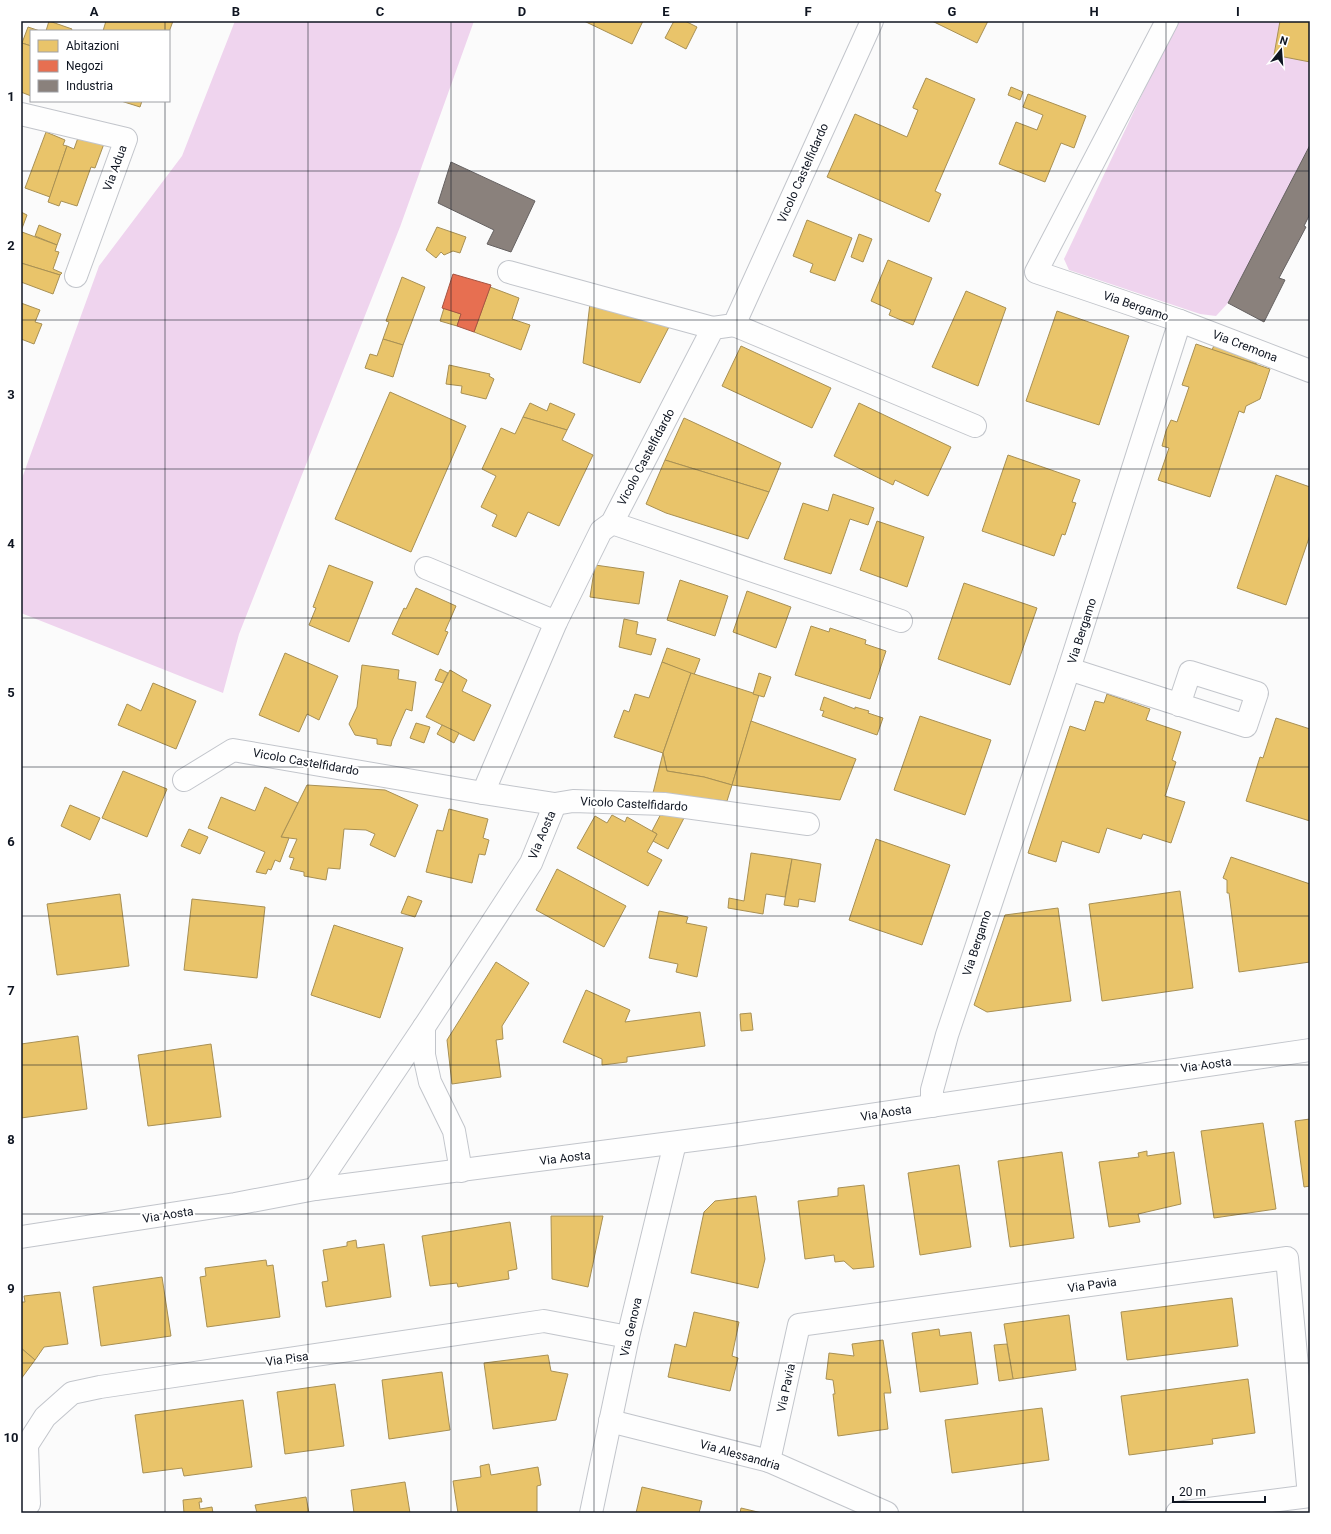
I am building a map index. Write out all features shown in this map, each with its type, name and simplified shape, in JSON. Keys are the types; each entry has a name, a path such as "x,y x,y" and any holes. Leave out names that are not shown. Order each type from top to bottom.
{"street":[{"name":"Vicolo Castelfidardo","path":"483,793 556,622 602,531 612,523 724,327 872,21"},
{"name":"Via Bergamo","path":"932,1106 932,1090 947,1035 1069,669 1180,321 1036,272 1167,21"},
{"name":"Via Adua","path":"21,114 126,139 76,276"},
{"path":"509,272 724,327 975,426"},
{"name":"Via Cremona","path":"1180,321 1310,371"},
{"path":"612,523 902,621"},
{"path":"426,568 556,622"},
{"name":"Via Bergamo","path":"1069,669 1179,705"},
{"name":"Vicolo Castelfidardo","path":"184,780 233,750 555,804 573,801 664,804 808,824"},
{"name":"Via Aosta","path":"315,1189 424,1027 530,863 555,804"},
{"path":"424,1027 424,1055 430,1082 454,1131 461,1171"},
{"name":"Via Aosta","path":"21,1237 235,1204 315,1189 675,1143 1310,1050"},
{"name":"Via Genova","path":"591,1513 628,1337 675,1143"},
{"name":"Via Pavia","path":"770,1461 799,1325 1287,1258 1310,1496"},
{"name":"Via Pisa","path":"29,1504 27,1445 45,1417 72,1393 115,1385 544,1321 628,1337"},
{"name":"Via Alessandria","path":"610,1421 770,1461 887,1513"},
{"path":"1176,1513 1310,1496"}],"shaded area":[{"path":"235,21 474,21 400,227 239,634 223,693 21,613 21,481 99,266 182,156"},
{"path":"1178,21 1280,21 1274,55 1310,62 1310,145 1228,303 1216,316 1200,314 1069,270 1064,259"}],"building: Abitazioni":[{"path":"49,21 72,29 72,30 46,30"},
{"path":"106,21 173,21 170,30 103,30"},
{"path":"584,21 643,21 632,44"},
{"path":"674,21 685,21 697,27 686,49 665,38"},
{"path":"932,21 988,21 977,43"},
{"path":"1280,21 1310,21 1310,62 1274,55"},
{"path":"28,27 37,30 30,30 30,46 22,43"},
{"path":"22,43 30,46 30,96 21,92"},
{"path":"926,78 975,99 935,191 941,194 929,222 827,177 855,114 907,137 918,110 913,107"},
{"path":"1011,87 1023,92 1020,100 1008,95"},
{"path":"1028,94 1086,116 1074,148 1061,143 1045,182 999,164 1016,122 1037,130 1043,115 1023,107"},
{"path":"124,102 142,102 140,107"},
{"path":"46,132 65,140 63,145 67,146 50,197 25,188"},
{"path":"79,135 105,141 95,168 91,167 77,206 61,201 59,206 48,202 67,146 74,149"},
{"path":"21,212 27,215 21,231"},
{"path":"807,220 852,238 835,281 810,272 813,264 793,256"},
{"path":"39,225 61,234 57,245 35,236"},
{"path":"437,227 466,237 460,253 453,251 444,255 441,252 436,258 426,250"},
{"path":"22,232 57,245 55,251 59,252 53,269 62,273 60,275 21,263"},
{"path":"859,234 872,239 863,262 851,257"},
{"path":"888,260 932,278 913,325 889,315 891,310 871,301"},
{"path":"21,263 60,275 53,294 21,282"},
{"path":"402,277 425,287 403,345 383,339 389,322 386,321"},
{"path":"490,287 519,298 512,319 530,325 521,350 474,332"},
{"path":"966,291 1006,308 978,386 932,367"},
{"path":"21,303 40,310 35,322 42,324 34,344 21,339"},
{"path":"590,303 670,325 640,383 583,363"},
{"path":"444,308 461,314 457,326 440,321"},
{"path":"1057,311 1129,336 1099,425 1026,401"},
{"path":"383,339 403,345 393,377 365,368 370,354 377,356"},
{"path":"1216,341 1259,355 1256,364 1212,350"},
{"path":"1196,344 1270,369 1260,399 1246,406 1244,413 1239,411 1210,497 1158,480 1169,448 1162,446 1166,431 1171,420 1177,422 1189,387 1182,385"},
{"path":"741,346 831,388 812,428 722,386"},
{"path":"449,365 490,374 489,376 494,379 486,399 461,393 462,386 446,384"},
{"path":"390,392 466,426 411,552 335,519"},
{"path":"530,403 547,411 550,403 575,414 567,430 523,417"},
{"path":"859,403 951,447 928,496 895,480 893,485 834,456"},
{"path":"523,417 567,430 562,440 593,455 559,526 528,512 516,537 492,526 497,515 481,507 496,476 482,469 501,428 515,434"},
{"path":"684,418 781,463 769,492 665,460"},
{"path":"1008,455 1080,480 1072,502 1076,503 1065,535 1062,534 1054,556 982,531"},
{"path":"665,460 769,492 748,539 666,513 646,504"},
{"path":"1276,475 1310,487 1310,535 1286,605 1237,588"},
{"path":"833,494 874,508 868,525 850,519 831,574 784,559 803,503 828,511"},
{"path":"877,521 924,537 907,587 860,570"},
{"path":"329,565 373,582 349,642 309,625 316,608 313,607"},
{"path":"595,565 644,572 639,604 590,597"},
{"path":"680,580 728,596 715,636 667,620"},
{"path":"964,583 1037,608 1010,685 938,659"},
{"path":"416,588 456,606 445,631 448,632 438,655 392,634 404,608 406,609"},
{"path":"747,591 791,607 776,648 733,632"},
{"path":"624,619 638,622 636,634 656,639 651,655 619,647"},
{"path":"811,626 829,632 830,628 866,640 865,644 886,651 870,699 795,675"},
{"path":"667,648 700,659 694,675 662,662"},
{"path":"285,653 338,676 319,720 307,714 299,732 259,715"},
{"path":"662,662 691,673 663,753 614,737 624,710 629,712 635,694 649,698"},
{"path":"362,665 399,670 398,679 416,682 412,711 406,709 391,746 377,744 377,739 355,735 349,724 357,707"},
{"path":"440,669 448,673 443,683 435,680"},
{"path":"450,670 467,680 462,691 491,705 474,741 426,717"},
{"path":"691,673 759,695 732,785 704,777 667,771 663,753"},
{"path":"759,673 771,677 764,697 753,694"},
{"path":"153,683 196,701 176,749 118,725 127,704 141,711"},
{"path":"1107,694 1150,709 1146,720 1181,732 1172,760 1176,762 1165,796 1185,802 1171,843 1143,834 1141,839 1107,828 1099,853 1062,841 1056,862 1028,853 1070,726 1085,731 1095,701 1104,703"},
{"path":"824,697 855,709 855,707 869,711 868,713 883,718 877,735 822,716 824,711 820,710"},
{"path":"920,716 991,740 965,815 894,790"},
{"path":"1276,718 1310,729 1310,821 1246,801 1260,757 1263,758"},
{"path":"751,721 856,759 840,800 732,785"},
{"path":"416,723 430,727 424,743 410,738"},
{"path":"442,725 459,733 454,743 437,734"},
{"path":"663,753 667,771 704,777 732,785 727,801 653,793"},
{"path":"123,771 167,789 147,837 102,818"},
{"path":"307,785 385,790 418,805 395,857 370,845 375,834 366,830 344,829 340,869 328,868 326,880 304,876 304,872 290,869 294,858 289,857 297,839 281,837"},
{"path":"265,787 298,803 281,837 289,838 280,862 275,860 271,870 268,869 266,874 256,872 265,852 208,828 221,797 255,811"},
{"path":"70,805 100,818 90,840 61,826"},
{"path":"664,808 684,818 668,849 653,841 657,834 652,831"},
{"path":"449,809 488,819 483,838 489,840 485,855 479,854 472,883 426,872 437,830 443,831"},
{"path":"612,815 625,822 627,817 657,834 647,852 662,860 648,886 577,848 595,816 607,823"},
{"path":"189,829 208,837 200,854 181,846"},
{"path":"876,839 950,865 922,945 849,920"},
{"path":"751,853 792,859 785,897 766,894 763,914 728,908 729,898 744,901"},
{"path":"1231,857 1310,884 1310,962 1239,972 1229,893 1227,893 1227,880 1223,878"},
{"path":"792,859 821,864 815,902 799,899 798,907 784,905"},
{"path":"557,869 626,906 604,947 536,910"},
{"path":"1180,891 1193,988 1102,1001 1089,904"},
{"path":"120,894 129,966 57,975 47,904"},
{"path":"408,896 422,901 415,917 401,913"},
{"path":"192,899 265,907 257,978 184,970"},
{"path":"1058,908 1071,1001 987,1012 974,1005 1005,915"},
{"path":"659,911 688,917 686,923 707,927 697,977 676,972 678,964 649,958"},
{"path":"334,925 403,948 380,1018 311,995"},
{"path":"496,962 529,983 502,1026 503,1039 496,1040 501,1077 452,1084 447,1040"},
{"path":"586,990 630,1010 625,1022 700,1012 705,1046 627,1057 627,1062 602,1065 602,1059 563,1042"},
{"path":"751,1013 753,1030 741,1031 740,1014"},
{"path":"78,1036 87,1109 21,1118 21,1044"},
{"path":"211,1044 221,1117 148,1126 138,1055"},
{"path":"1310,1119 1310,1186 1304,1187 1295,1121"},
{"path":"1263,1123 1276,1209 1214,1218 1201,1131"},
{"path":"1147,1151 1147,1156 1174,1152 1181,1204 1138,1214 1140,1222 1109,1227 1099,1162 1139,1157 1138,1153"},
{"path":"1062,1152 1074,1238 1010,1247 998,1161"},
{"path":"959,1165 971,1247 920,1255 908,1173"},
{"path":"864,1185 874,1267 853,1269 844,1261 835,1262 834,1255 805,1259 798,1201 838,1196 838,1188"},
{"path":"756,1196 765,1259 758,1288 691,1273 704,1212 715,1201"},
{"path":"551,1216 603,1216 588,1287 552,1279"},
{"path":"510,1222 517,1269 508,1271 509,1279 458,1287 457,1283 430,1286 422,1236"},
{"path":"356,1240 357,1248 384,1244 391,1297 326,1307 322,1282 328,1281 323,1250 347,1246 347,1242"},
{"path":"266,1260 267,1266 273,1265 280,1317 207,1327 200,1277 206,1276 205,1268"},
{"path":"162,1277 171,1336 101,1346 93,1287"},
{"path":"60,1292 68,1344 44,1347 35,1360 21,1348 21,1302 25,1302 24,1296"},
{"path":"1232,1298 1238,1346 1127,1360 1121,1312"},
{"path":"694,1312 739,1322 732,1356 738,1358 730,1391 668,1377 675,1344 686,1347"},
{"path":"1069,1315 1076,1370 1013,1379 1004,1324"},
{"path":"939,1329 940,1336 971,1332 978,1384 920,1392 912,1333"},
{"path":"883,1340 891,1393 884,1393 888,1429 838,1436 833,1394 835,1394 833,1380 826,1379 829,1353 854,1356 852,1344"},
{"path":"1007,1344 1013,1379 999,1381 994,1345"},
{"path":"21,1348 35,1360 21,1379"},
{"path":"548,1355 551,1371 568,1374 556,1420 493,1429 484,1363"},
{"path":"442,1372 450,1430 389,1439 382,1380"},
{"path":"1248,1379 1255,1433 1212,1439 1213,1444 1129,1455 1121,1396"},
{"path":"335,1384 344,1446 285,1454 277,1392"},
{"path":"243,1400 252,1467 184,1476 182,1468 143,1473 135,1415"},
{"path":"1042,1408 1049,1460 952,1473 945,1420"},
{"path":"489,1464 491,1475 538,1467 541,1485 537,1486 537,1513 458,1513 453,1481 481,1477 480,1466"},
{"path":"405,1482 410,1513 354,1513 351,1490"},
{"path":"642,1487 702,1501 699,1513 636,1513"},
{"path":"306,1497 309,1513 257,1513 255,1505"},
{"path":"201,1498 202,1502 199,1502 200,1509 212,1507 213,1513 184,1513 183,1500"},
{"path":"741,1508 762,1513 740,1513"}],"building: Negozi":[{"path":"453,274 491,285 474,332 457,326 461,314 442,308"}],"building: Industria":[{"path":"1310,145 1310,214 1304,226 1306,227 1279,278 1285,280 1264,322 1228,303"},
{"path":"451,162 535,201 511,252 487,244 494,230 438,203"}]}
